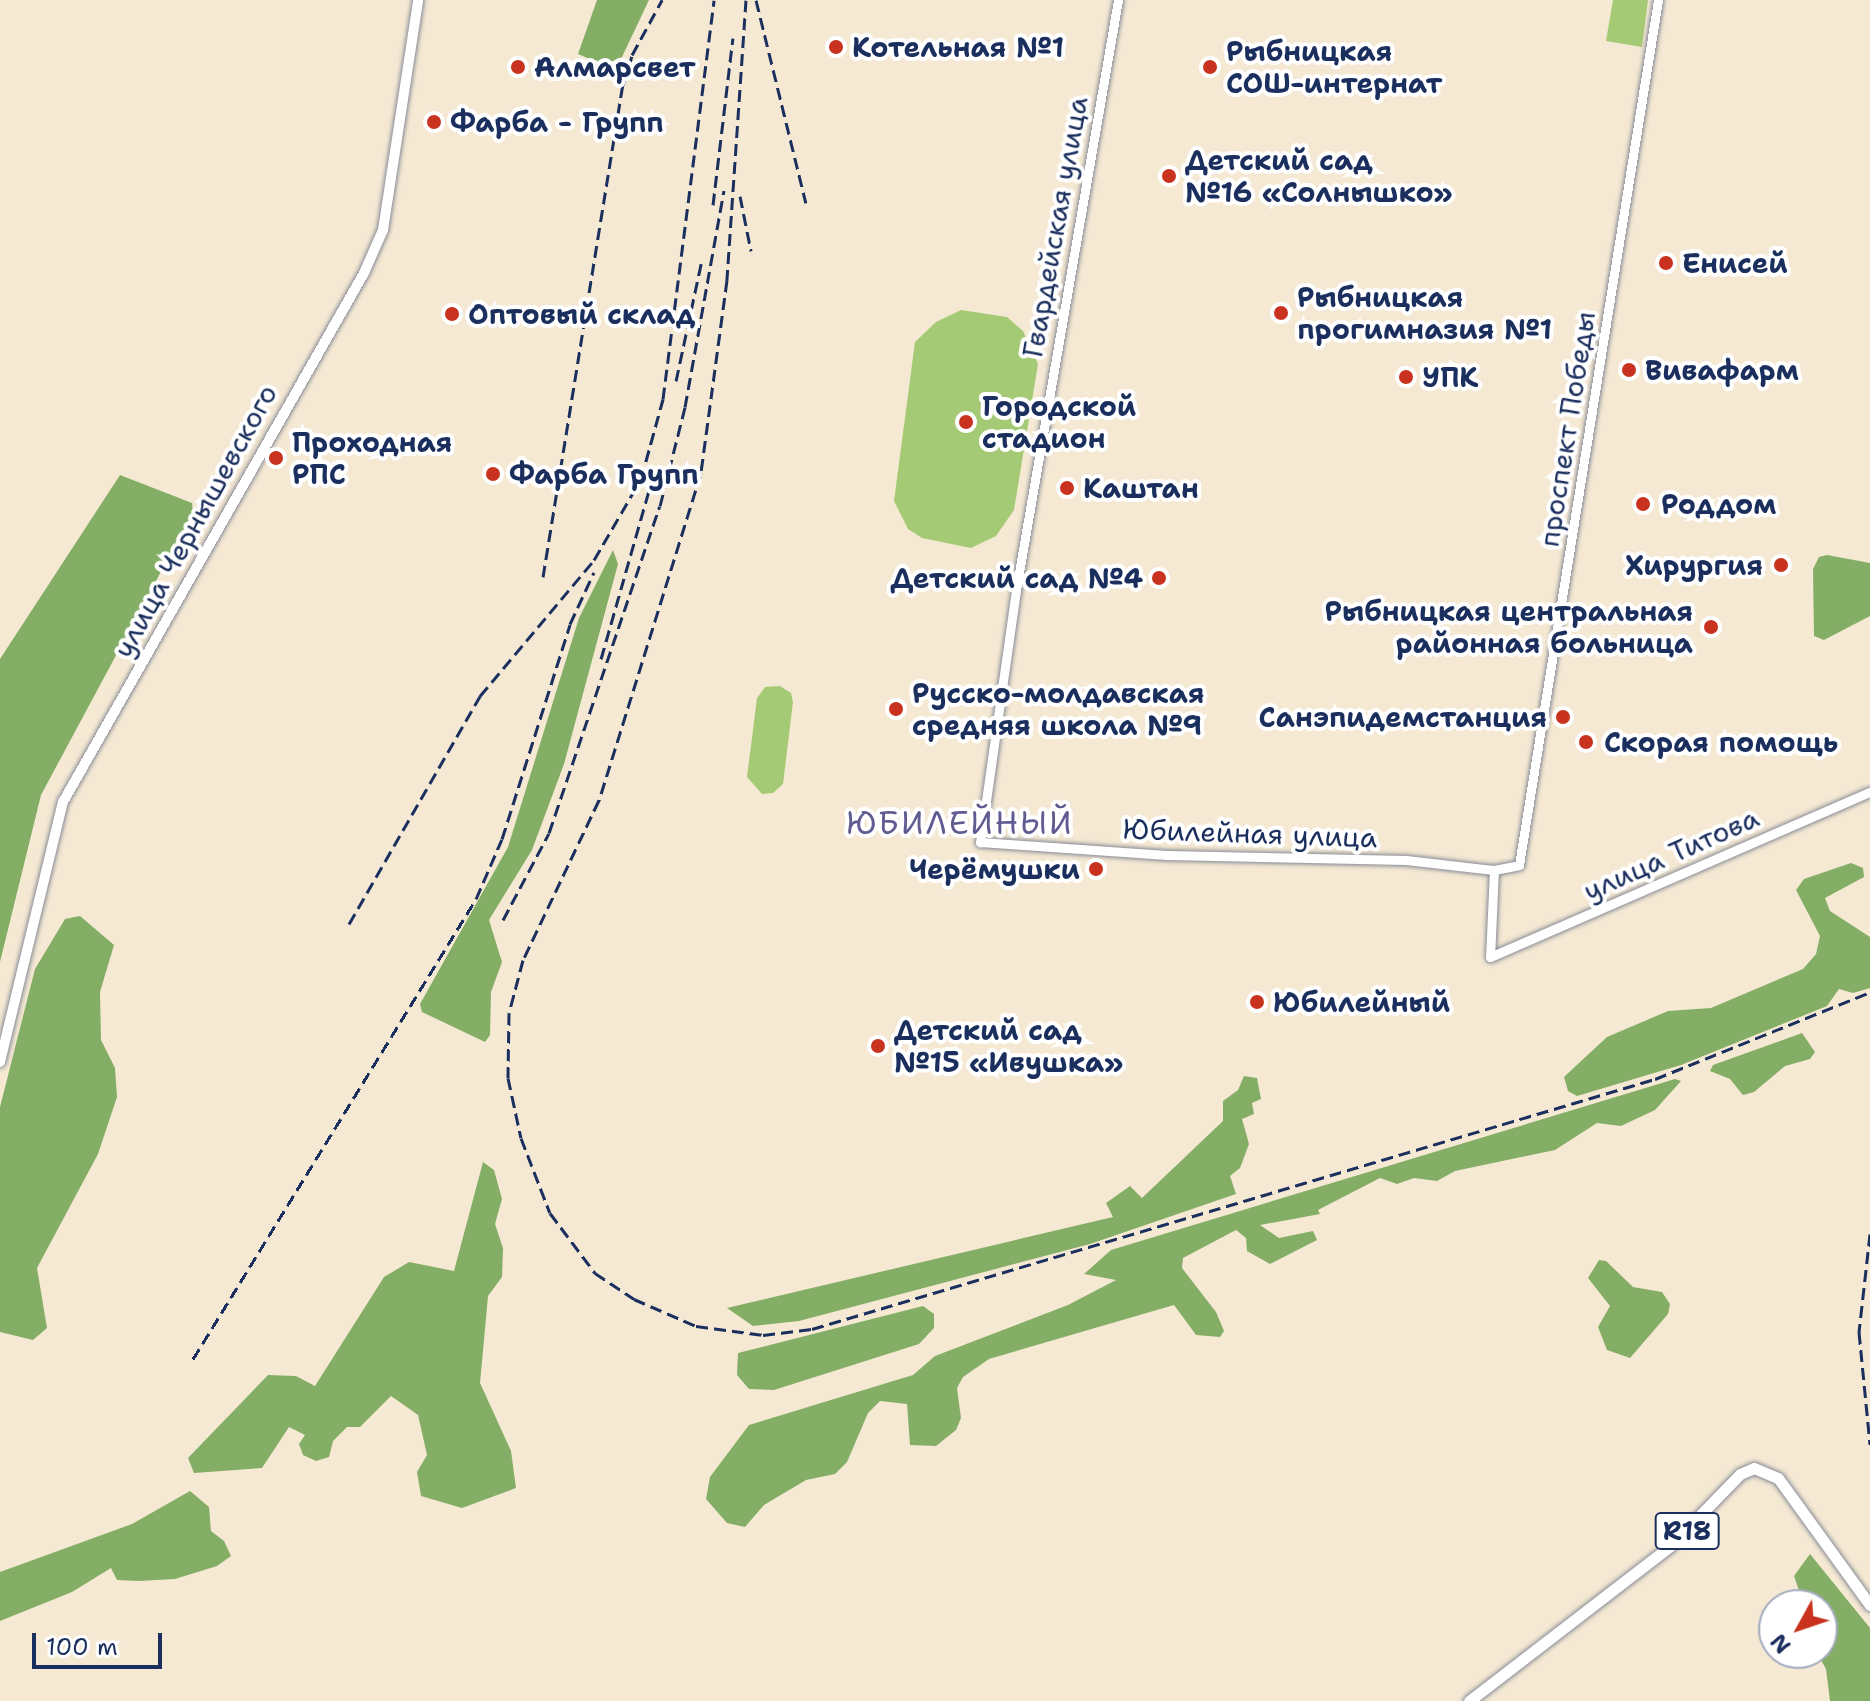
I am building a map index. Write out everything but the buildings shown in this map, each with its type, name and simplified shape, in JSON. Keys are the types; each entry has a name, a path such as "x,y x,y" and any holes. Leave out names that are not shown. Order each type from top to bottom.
{"main road":[{"name":"улица Чернышевского","path":"0,1062 63,802 364,273 383,230 418,0"},
{"name":"R18","path":"1469,1701 1670,1546 1740,1474 1754,1468 1778,1478 1870,1605"}],"street":[{"name":"Гвардейская улица","path":"980,842 1016,590 1118,0"},
{"name":"проспект Победы","path":"1519,865 1658,0"},
{"name":"улица Титова","path":"1494,870 1490,957 1870,792"},
{"name":"Юбилейная улица","path":"980,842 1167,855 1376,858 1494,870 1519,865"}],"green space":[{"path":"597,0 649,0 622,57 604,65 578,54"},
{"path":"1613,0 1648,0 1642,47 1606,41"},
{"name":"Городской стадион","path":"961,310 1007,317 1023,331 1038,364 1014,510 996,536 971,548 922,538 908,529 894,501 915,342 936,322"},
{"path":"120,475 192,503 193,512 41,795 0,962 0,659"},
{"path":"613,550 618,564 564,764 532,850 489,920 502,962 491,992 490,1035 485,1042 422,1012 420,1004 508,847 579,618"},
{"path":"1827,555 1870,563 1870,616 1824,640 1814,636 1813,569 1819,557"},
{"path":"780,686 791,693 793,702 783,784 773,793 762,794 747,777 757,698 765,687"},
{"path":"1851,863 1863,868 1864,877 1825,898 1830,911 1870,937 1870,988 1853,993 1839,989 1827,1006 1681,1065 1577,1096 1568,1091 1564,1077 1607,1037 1668,1011 1711,1008 1803,969 1816,954 1820,936 1796,890 1804,879"},
{"path":"80,916 114,945 100,992 101,1040 115,1068 117,1097 98,1154 37,1268 47,1328 33,1340 0,1332 0,1107 35,969 65,919"},
{"path":"1802,1033 1815,1052 1810,1059 1785,1066 1754,1092 1743,1095 1730,1079 1710,1071 1713,1065"},
{"path":"1244,1076 1257,1078 1261,1099 1252,1103 1254,1114 1242,1119 1249,1144 1240,1168 1230,1176 1236,1194 1090,1244 799,1321 753,1326 727,1308 1113,1217 1106,1203 1130,1186 1142,1198 1223,1121 1223,1101 1238,1090"},
{"path":"1675,1079 1681,1081 1655,1110 1621,1126 1597,1123 1555,1150 1455,1171 1437,1181 1414,1178 1397,1184 1380,1178 1318,1210 1320,1214 1260,1225 1279,1238 1313,1231 1317,1240 1270,1264 1247,1251 1246,1238 1236,1230 1183,1258 1182,1268 1216,1312 1224,1331 1220,1337 1196,1335 1174,1305 989,1359 963,1377 957,1388 961,1418 956,1430 936,1446 910,1445 907,1404 880,1401 868,1413 847,1462 835,1474 806,1480 764,1505 745,1527 727,1523 706,1499 710,1477 749,1425 913,1375 935,1356 1068,1305 1116,1280 1084,1274 1111,1250"},
{"path":"483,1162 494,1170 502,1199 495,1224 503,1248 502,1277 488,1296 480,1383 511,1451 516,1488 462,1508 421,1496 417,1472 427,1455 418,1415 391,1396 360,1427 347,1427 333,1441 329,1457 316,1461 303,1455 299,1444 305,1435 289,1427 262,1468 194,1473 188,1458 268,1375 296,1376 315,1386 384,1277 409,1262 454,1271"},
{"path":"1599,1260 1606,1261 1633,1287 1662,1292 1670,1304 1668,1314 1630,1358 1607,1350 1598,1327 1610,1306 1588,1278"},
{"path":"923,1306 934,1314 934,1328 919,1344 774,1390 749,1389 737,1375 738,1353"},
{"path":"190,1491 209,1507 211,1531 224,1541 231,1556 217,1566 175,1579 139,1581 117,1580 111,1568 72,1592 0,1621 0,1572 132,1524"},
{"path":"1810,1554 1870,1628 1870,1701 1830,1701 1826,1669 1838,1669 1838,1589 1798,1589 1794,1576"}],"railway":[{"path":"543,577 623,85 632,55 662,0"},
{"path":"349,924 480,696 594,560 641,479 663,399 714,0"},
{"path":"746,0 727,280 701,473 599,800 523,960 509,1013 508,1078 521,1138 550,1213 595,1273 634,1299 696,1326 763,1335 812,1329 1655,1079 1870,992"},
{"path":"756,0 806,203"},
{"path":"713,205 733,38"},
{"path":"503,920 549,833 660,506 685,407 724,190"},
{"path":"740,196 751,251"},
{"path":"676,381 701,264"},
{"path":"601,659 655,470"},
{"path":"193,1359 476,899 502,839 570,624 594,572"},
{"path":"1870,1234 1859,1332 1870,1444"}],"place":[{"name":"Котельная №1","path":"836,47"},
{"name":"Алмарсвет","path":"518,67"},
{"name":"Рыбницкая СОШ-интернат","path":"1210,67"},
{"name":"Фарба - Групп","path":"434,122"},
{"name":"Детский сад №16 «Солнышко»","path":"1169,176"},
{"name":"Енисей","path":"1666,263"},
{"name":"Рыбницкая прогимназия №1","path":"1281,313"},
{"name":"Оптовый склад","path":"452,314"},
{"name":"Вивафарм","path":"1629,370"},
{"name":"УПК","path":"1406,377"},
{"name":"Городской стадион","path":"966,422"},
{"name":"Проходная РПС","path":"276,458"},
{"name":"Фарба Групп","path":"493,474"},
{"name":"Каштан","path":"1067,488"},
{"name":"Роддом","path":"1643,504"},
{"name":"Хирургия","path":"1781,565"},
{"name":"Детский сад №4","path":"1159,578"},
{"name":"Рыбницкая центральная районная больница","path":"1711,627"},
{"name":"Русско-молдавская средняя школа №9","path":"896,709"},
{"name":"Санэпидемстанция","path":"1563,717"},
{"name":"Скорая помощь","path":"1586,742"},
{"name":"Черёмушки","path":"1096,869"},
{"name":"Юбилейный","path":"1257,1002"},
{"name":"Детский сад №15 «Ивушка»","path":"878,1046"}],"district":[{"name":"ЮБИЛЕЙНЫЙ","path":"960,823"}]}
